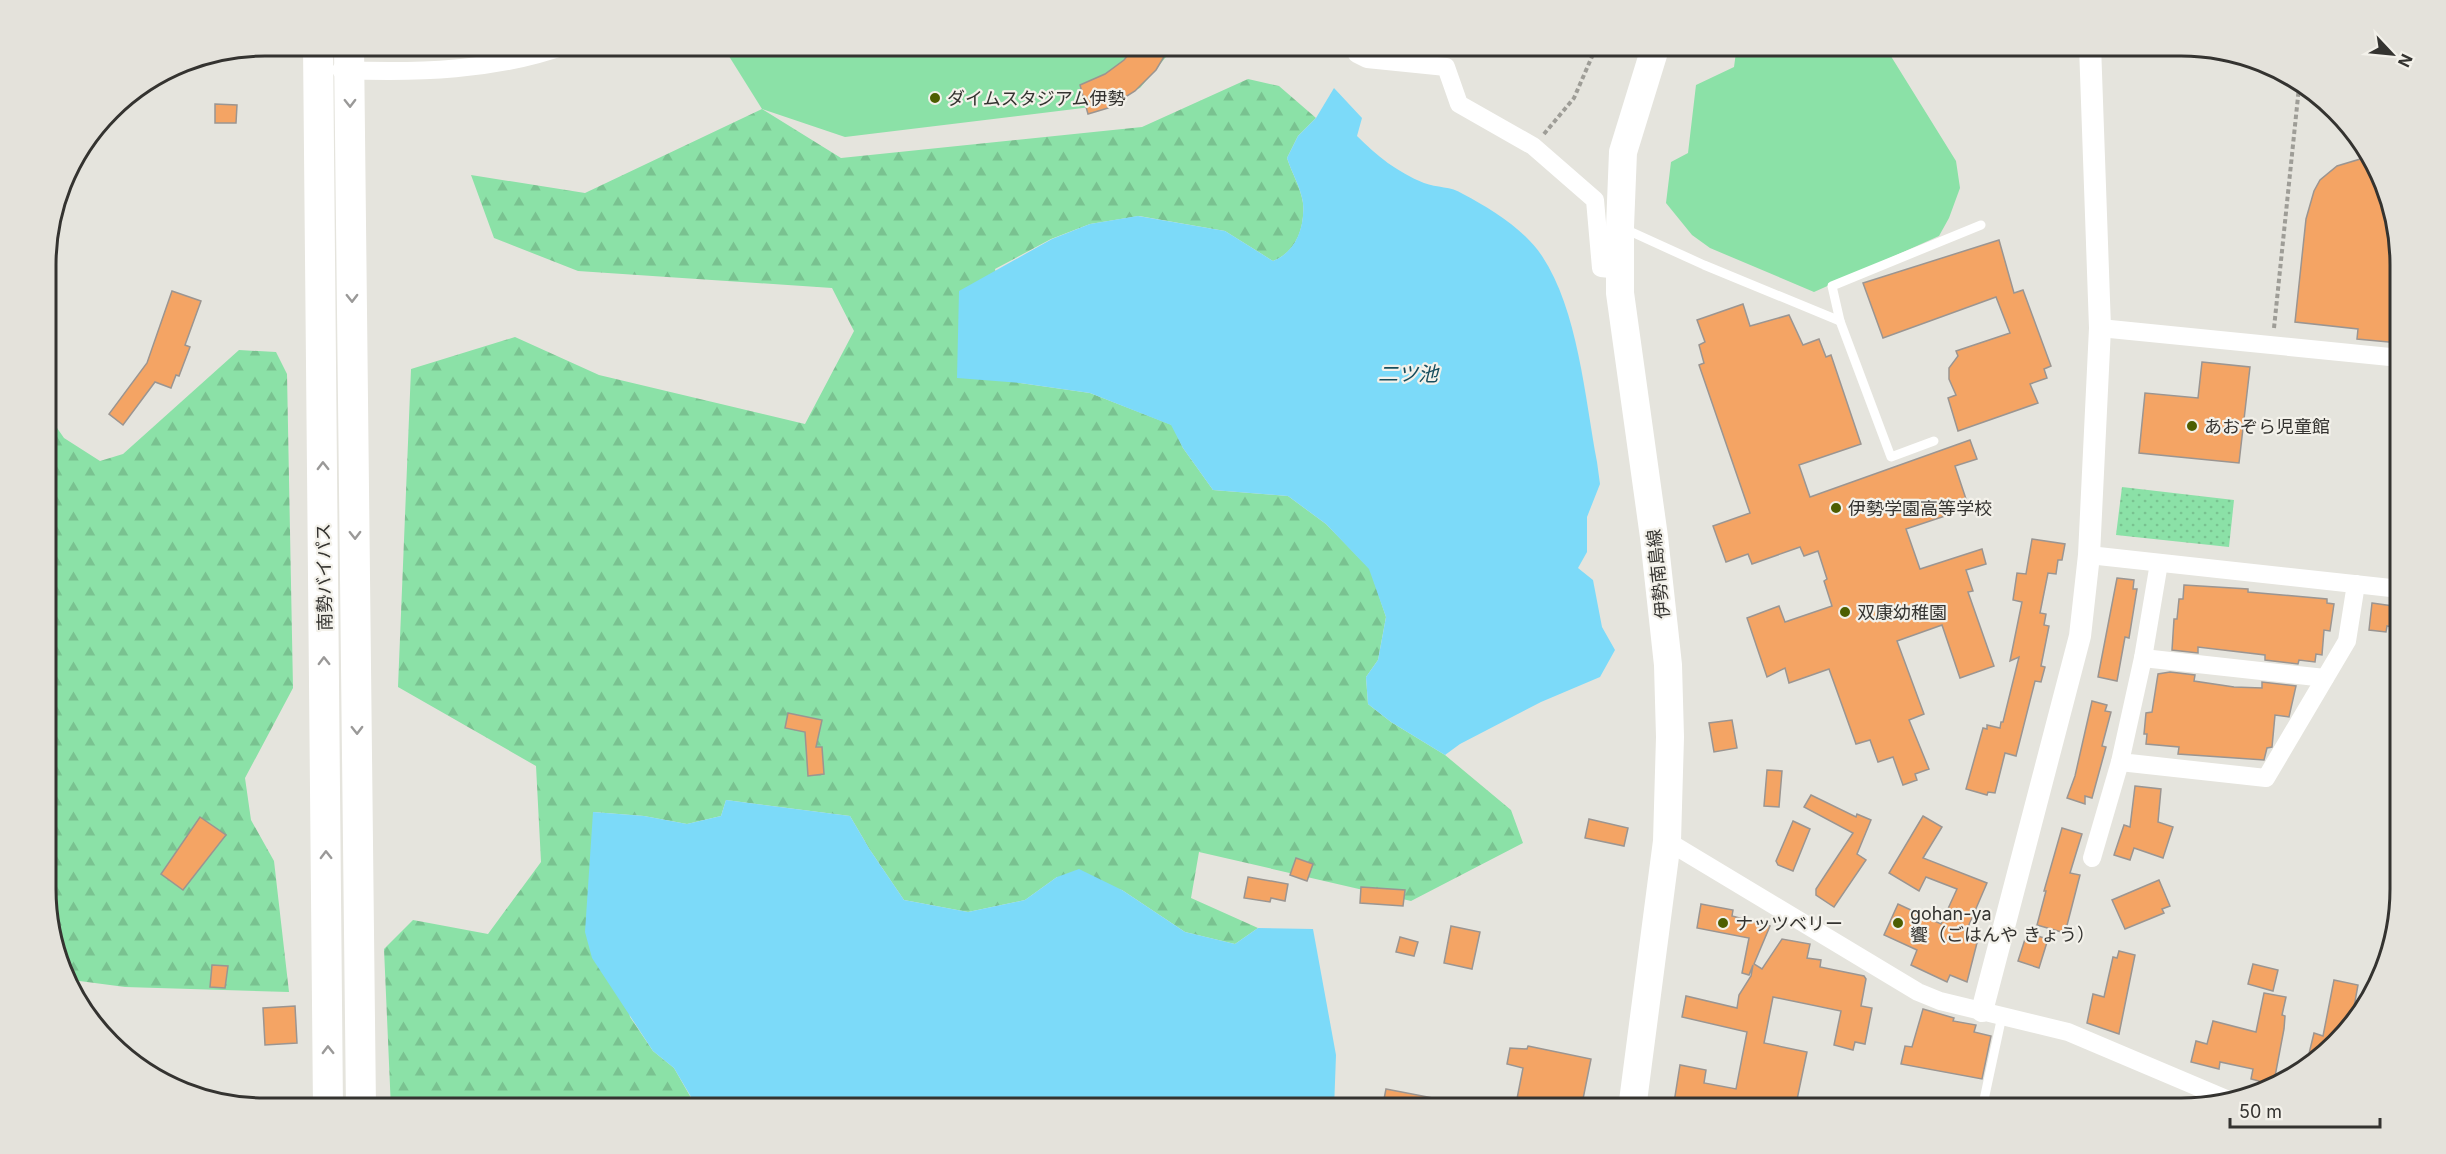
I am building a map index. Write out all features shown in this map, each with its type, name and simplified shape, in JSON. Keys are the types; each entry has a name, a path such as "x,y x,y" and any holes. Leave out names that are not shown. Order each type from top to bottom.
{"highway":[{"name":"南勢バイパス","path":"318,57 328,1098"},
{"name":"南勢バイパス","path":"349,58 361,1098"}],"main road":[{"name":"伊勢南島線","path":"1633,1098 1667,842 1670,737 1668,665 1654,537 1620,293 1623,152 1653,56"}],"street":[{"path":"318,57 349,58 441,71 531,56"},
{"path":"1361,56 1367,59 1446,67 1459,104 1533,146 1594,200 1601,268 1620,270"},
{"path":"1992,1013 2080,636 2089,555 2100,328 2090,56"},
{"path":"2100,328 2390,357"},
{"path":"2089,555 2390,588"},
{"path":"2092,858 2121,762 2143,658 2159,563"},
{"path":"2121,762 2266,778 2347,641 2356,584"},
{"path":"2143,658 2325,678"},
{"path":"1667,842 1918,992 1940,1000 2068,1032 2217,1095"}],"lane":[{"path":"1934,441 1892,457 1840,321 1832,286 1981,225"},
{"path":"1620,227 1704,265 1840,321"},
{"path":"1983,1098 1992,1013"}],"path":[{"path":"1533,146 1574,98 1592,56"},
{"path":"2272,345 2299,92"}],"green space":[{"name":"ダイムスタジアム伊勢","path":"729,56 1167,56 1140,88 1091,107 845,137 762,109"},
{"path":"1736,56 1891,56 1956,161 1960,188 1949,218 1939,236 1814,292 1710,248 1692,235 1666,203 1671,162 1688,153 1696,85 1734,67"},
{"path":"1248,79 1279,86 1316,118 1298,136 1287,158 1303,203 1302,221 1297,238 1288,252 1273,261 1225,231 1139,216 1090,224 1051,239 995,269 1020,383 1090,393 1172,425 1183,448 1213,490 1288,496 1326,524 1370,569 1386,617 1378,660 1366,677 1368,704 1391,722 1445,755 1511,810 1523,843 1411,901 1199,852 1191,898 1258,928 1235,944 1185,932 1122,890 1057,877 1025,900 968,912 904,900 850,816 726,800 721,816 687,824 644,816 593,812 630,1017 653,1051 674,1068 691,1098 391,1098 384,949 413,920 488,934 541,862 536,766 398,687 411,369 515,337 599,375 805,424 854,331 832,288 578,271 494,238 471,175 585,193 762,109 841,158 1142,127"},
{"path":"239,350 276,352 287,374 293,688 245,778 251,820 274,861 289,992 125,987 76,981 71,970 57,917 56,890 56,426 64,438 100,461 123,454"},
{"path":"2122,487 2234,500 2229,547 2116,535"}],"water":[{"name":"二ツ池","path":"1334,88 1362,118 1357,136 1380,157 1414,179 1429,185 1458,191 1484,206 1516,228 1534,246 1554,278 1564,302 1584,383 1600,484 1587,517 1587,552 1578,568 1593,580 1602,627 1615,650 1600,677 1541,702 1460,744 1445,755 1391,722 1368,704 1366,677 1378,660 1386,617 1369,569 1326,524 1288,496 1213,490 1183,448 1171,425 1090,393 1020,383 957,378 959,291 1052,239 1090,224 1138,216 1225,231 1273,261 1288,252 1300,230 1303,203 1287,158 1298,136 1316,118"},
{"path":"726,800 850,816 904,900 968,912 1025,900 1057,877 1079,869 1122,890 1185,932 1235,944 1258,928 1313,929 1336,1055 1334,1098 692,1098 674,1068 653,1051 592,958 585,932 593,812 644,816 687,824 721,816"}],"building":[{"path":"1127,56 1164,56 1156,70 1135,91 1108,108 1088,114 1080,85 1105,74"},
{"path":"215,104 237,105 236,123 215,123"},
{"path":"2362,159 2375,184 2383,210 2389,237 2390,342 2357,339 2358,329 2295,322 2306,219 2314,191 2320,180 2337,166"},
{"path":"1999,240 2014,293 2023,290 2051,366 2044,369 2047,378 2030,384 2038,403 1958,431 1948,398 1956,395 1949,379 1949,368 1958,356 1956,351 2010,333 1996,297 1883,338 1863,283"},
{"path":"172,291 201,301 185,345 190,347 179,376 176,375 171,388 155,382 123,425 109,414 147,363"},
{"path":"1743,304 1750,326 1789,315 1803,345 1819,339 1826,357 1831,355 1861,444 1799,465 1810,497 1970,440 1977,459 1955,466 1969,508 1906,529 1920,569 1982,549 1986,564 1966,570 1973,591 1968,592 1994,666 1960,678 1942,625 1897,641 1924,714 1909,720 1929,769 1915,774 1917,780 1903,785 1893,757 1878,762 1870,740 1856,744 1829,669 1789,683 1785,668 1767,677 1747,618 1779,606 1785,622 1832,606 1824,581 1827,579 1818,551 1804,556 1800,547 1752,564 1748,554 1726,562 1713,526 1750,513 1699,365 1704,363 1699,345 1705,342 1697,320"},
{"name":"あおぞら児童館","path":"2202,362 2250,367 2239,463 2139,453 2145,393 2198,398"},
{"path":"2032,539 2065,544 2062,560 2058,560 2056,574 2048,573 2040,613 2046,614 2044,625 2049,626 2041,666 2045,667 2041,682 2035,681 2016,756 2005,753 1995,793 1988,792 1987,795 1966,789 1983,728 1987,729 1987,725 2000,728 2003,722 2019,657 2010,661 2022,602 2013,600 2017,573 2026,574"},
{"path":"2117,578 2134,580 2133,589 2137,589 2129,638 2125,637 2117,681 2098,677"},
{"path":"2184,585 2248,589 2248,592 2327,599 2327,603 2334,604 2330,631 2324,630 2322,655 2316,654 2315,662 2299,660 2298,664 2265,660 2265,655 2198,647 2198,653 2172,650 2174,619 2177,619 2179,599 2183,599"},
{"path":"2372,603 2390,606 2390,627 2387,626 2386,632 2369,630"},
{"path":"2170,672 2195,675 2194,681 2234,687 2262,688 2262,682 2296,686 2289,717 2275,715 2272,747 2267,748 2264,760 2178,754 2179,747 2146,744 2147,734 2144,734 2146,713 2152,712 2158,674"},
{"path":"2092,701 2107,705 2105,711 2111,712 2102,746 2106,747 2092,798 2085,796 2085,804 2067,798 2075,776"},
{"path":"788,713 822,720 816,747 822,747 824,774 808,776 805,732 785,728"},
{"path":"1732,720 1737,748 1714,752 1709,723"},
{"path":"1767,770 1782,771 1779,807 1764,806"},
{"path":"2135,786 2161,789 2158,822 2173,827 2163,858 2134,848 2130,860 2114,855 2124,825 2130,827"},
{"path":"1811,795 1856,817 1857,814 1871,820 1857,854 1866,860 1834,907 1816,895 1816,889 1853,833 1804,807"},
{"path":"1923,816 1942,827 1923,858 1987,883 1965,934 1978,939 1967,982 1950,975 1947,982 1911,965 1917,950 1884,935 1898,904 1941,924 1957,889 1926,877 1919,891 1889,873"},
{"path":"200,817 226,835 183,890 161,874"},
{"path":"1589,819 1628,828 1624,846 1585,838"},
{"path":"1793,821 1810,829 1793,871 1778,865 1776,861"},
{"path":"2062,828 2082,834 2070,873 2080,875 2065,933 2037,925"},
{"path":"1296,858 1313,864 1307,881 1290,875"},
{"path":"1248,877 1288,884 1285,901 1271,898 1270,902 1244,898"},
{"path":"2159,880 2170,906 2162,909 2164,913 2125,929 2112,900"},
{"path":"1361,887 1405,890 1403,906 1360,903"},
{"path":"1701,904 1733,910 1732,916 1770,926 1754,964 1762,969 1782,939 1810,944 1807,958 1821,960 1820,967 1864,976 1866,979 1861,1006 1872,1008 1865,1044 1855,1042 1853,1050 1834,1045 1841,1011 1773,997 1764,1043 1807,1052 1797,1098 1675,1098 1680,1065 1706,1070 1704,1083 1736,1089 1747,1032 1682,1017 1686,996 1737,1008 1739,995 1751,976 1753,965 1749,975 1742,973 1749,938 1697,928"},
{"path":"1451,926 1480,932 1472,969 1444,963"},
{"path":"2027,933 2048,939 2039,968 2018,961"},
{"path":"1400,937 1418,942 1414,956 1396,952"},
{"path":"2119,951 2135,955 2119,1034 2087,1023 2093,994 2104,997 2113,957 2117,958"},
{"path":"2253,964 2278,970 2273,991 2248,984"},
{"path":"212,965 228,966 225,988 210,987"},
{"path":"2334,980 2358,985 2354,1007 2347,1017 2309,1055 2314,1033 2323,1036"},
{"path":"2264,993 2286,997 2282,1015 2285,1016 2284,1029 2274,1077 2258,1083 2259,1081 2251,1079 2253,1069 2220,1062 2219,1069 2191,1062 2196,1041 2207,1044 2213,1021 2256,1032"},
{"path":"295,1006 297,1043 265,1045 263,1008"},
{"path":"1923,1009 1954,1018 1953,1021 1976,1025 1974,1032 1991,1036 1982,1079 1901,1064 1905,1046 1912,1047"},
{"path":"1528,1046 1591,1059 1583,1098 1517,1098 1523,1068 1507,1064 1510,1048 1527,1049"},
{"path":"1386,1089 1433,1098 1384,1098"}],"place":[{"name":"ダイムスタジアム伊勢","path":"935,98"},
{"name":"あおぞら児童館","path":"2192,426"},
{"name":"伊勢学園高等学校","path":"1836,508"},
{"name":"双康幼稚園","path":"1845,612"},
{"name":"ナッツベリー","path":"1723,923"},
{"name":"gohan-ya 饗（ごはんや きょう）","path":"1898,923"}]}
